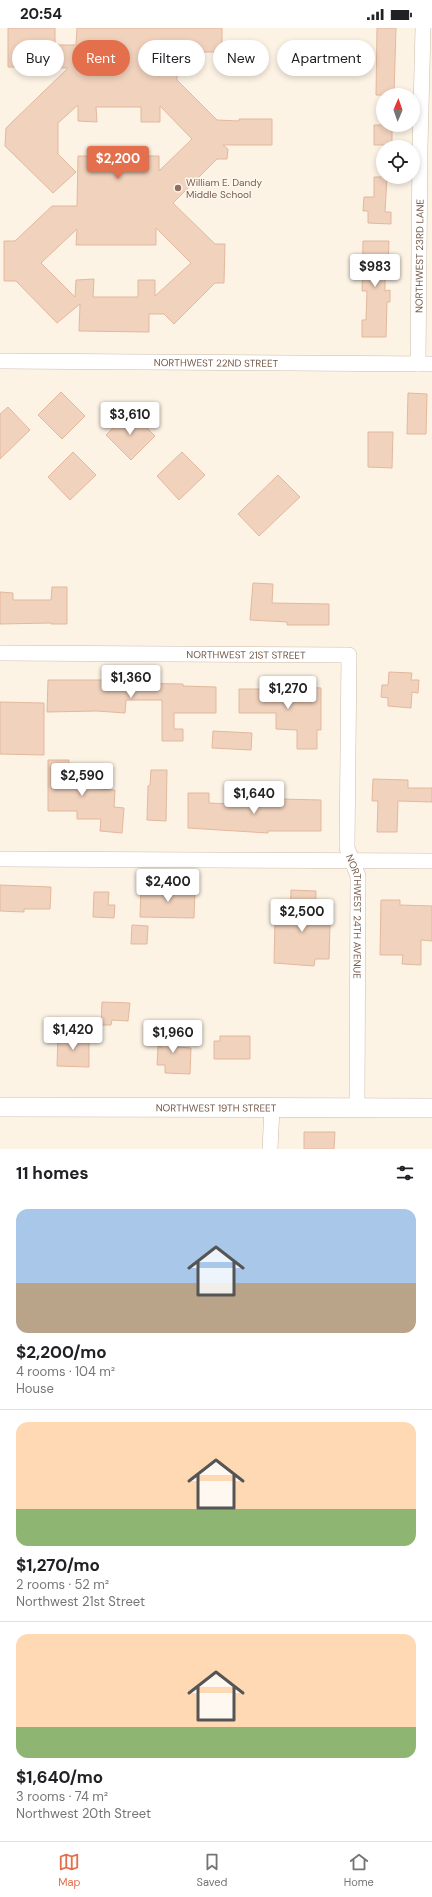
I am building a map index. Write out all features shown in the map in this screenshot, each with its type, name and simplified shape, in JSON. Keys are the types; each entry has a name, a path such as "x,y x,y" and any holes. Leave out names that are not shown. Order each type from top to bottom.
{"street":[{"name":"NORTHWEST 23RD LANE","path":"423,28 420,148 425,364"},
{"name":"NORTHWEST 22ND STREET","path":"0,360 425,364"},
{"name":"NORTHWEST 21ST STREET","path":"0,653 349,656"},
{"name":"NORTHWEST 24TH AVENUE","path":"349,656 347,848 354,862 358,876 357,1107"},
{"path":"0,858 354,862 432,861"},
{"name":"NORTHWEST 19TH STREET","path":"0,1107 432,1108"},
{"path":"270,1149 272,1108"}],"building":[{"path":"8,28 55,28 55,40 12,40 12,67 8,67"},
{"path":"77,28 222,28 222,40 213,40 213,52 205,52 205,40 138,40 138,76 177,76 177,80 217,120 239,121 239,119 272,119 272,145 223,145 228,149 227,159 217,159 173,203 215,244 225,244 224,283 215,283 174,324 164,314 149,314 149,332 79,331 80,304 57,323 16,281 4,281 4,241 15,241 52,206 77,206 78,156 159,156 159,171 192,139 160,106 160,122 141,122 141,107 96,107 97,122 78,121 78,105 58,123 58,154 76,172 53,193 5,146 6,128 60,76 64,76 64,72 68,68 64,68 64,45 72,45 72,76 130,76 130,40 76,40","holes":["156,228 191,263 155,296 155,280 138,280 138,297 93,297 94,279 76,280 75,297 41,263 77,229 76,245 156,245"]},
{"path":"377,28 396,28 394,88 376,88"},
{"path":"374,125 376,125 376,132 392,132 392,140 376,140 376,145 374,145"},
{"path":"374,177 376,177 376,184 387,184 385,212 391,212 391,224 368,223 368,211 363,211 364,197 374,197"},
{"path":"363,241 389,241 388,269 385,269 385,291 390,290 390,302 387,302 386,337 362,337 362,320 366,320 367,291 362,291"},
{"path":"61,392 85,416 62,439 38,415"},
{"path":"408,393 427,394 426,434 407,434"},
{"path":"8,407 30,430 0,459 0,414"},
{"path":"130,411 155,436 131,460 106,435"},
{"path":"368,432 393,432 392,468 368,467"},
{"path":"73,452 96,475 70,500 48,477"},
{"path":"182,452 205,475 179,500 157,476"},
{"path":"278,475 300,497 259,536 238,514"},
{"path":"253,583 273,584 272,603 329,604 329,625 287,625 287,622 250,620"},
{"path":"52,587 67,587 67,624 0,624 0,592 13,593 13,600 51,600"},
{"path":"389,672 412,673 411,680 419,680 418,693 412,692 411,708 388,706 388,698 381,697 382,685 388,685"},
{"path":"48,680 104,680 127,681 127,683 183,684 183,686 216,687 216,713 174,713 174,729 183,729 183,741 162,741 162,700 126,700 125,713 97,711 47,712"},
{"path":"277,686 321,688 321,730 317,730 317,749 297,749 297,730 276,729 276,713 239,713 239,689 277,689"},
{"path":"0,702 44,703 44,755 0,754"},
{"path":"213,731 252,733 251,750 212,748"},
{"path":"48,760 69,760 69,776 97,776 97,789 115,790 114,807 124,808 122,833 100,831 101,819 77,819 77,811 48,811"},
{"path":"151,770 167,770 166,821 147,820 148,786 150,785"},
{"path":"373,779 408,780 408,788 432,788 432,802 398,801 397,832 377,832 378,801 372,801"},
{"path":"188,793 209,793 209,803 252,805 252,802 280,804 280,799 321,800 321,831 268,831 268,833 188,828"},
{"path":"0,885 51,887 50,909 24,909 24,912 0,911"},
{"path":"141,889 195,889 194,918 140,917"},
{"path":"291,890 316,891 315,923 330,924 329,959 315,959 314,966 274,963 275,923 290,923"},
{"path":"94,892 109,892 108,905 115,905 114,918 93,917"},
{"path":"381,900 400,900 400,905 432,906 432,941 421,940 421,965 402,964 403,955 380,955"},
{"path":"132,925 148,926 147,944 131,944"},
{"path":"102,1002 130,1003 128,1021 112,1020 111,1025 101,1025"},
{"path":"162,1027 177,1028 177,1047 191,1048 190,1074 165,1073 165,1065 157,1065 158,1046 162,1047"},
{"path":"58,1036 89,1036 89,1067 57,1066"},
{"path":"220,1036 250,1036 250,1059 214,1059 214,1041 220,1041"},
{"path":"304,1132 335,1132 334,1149 304,1149"}],"place":[{"name":"William E. Dandy Middle School","path":"178,188"}]}
